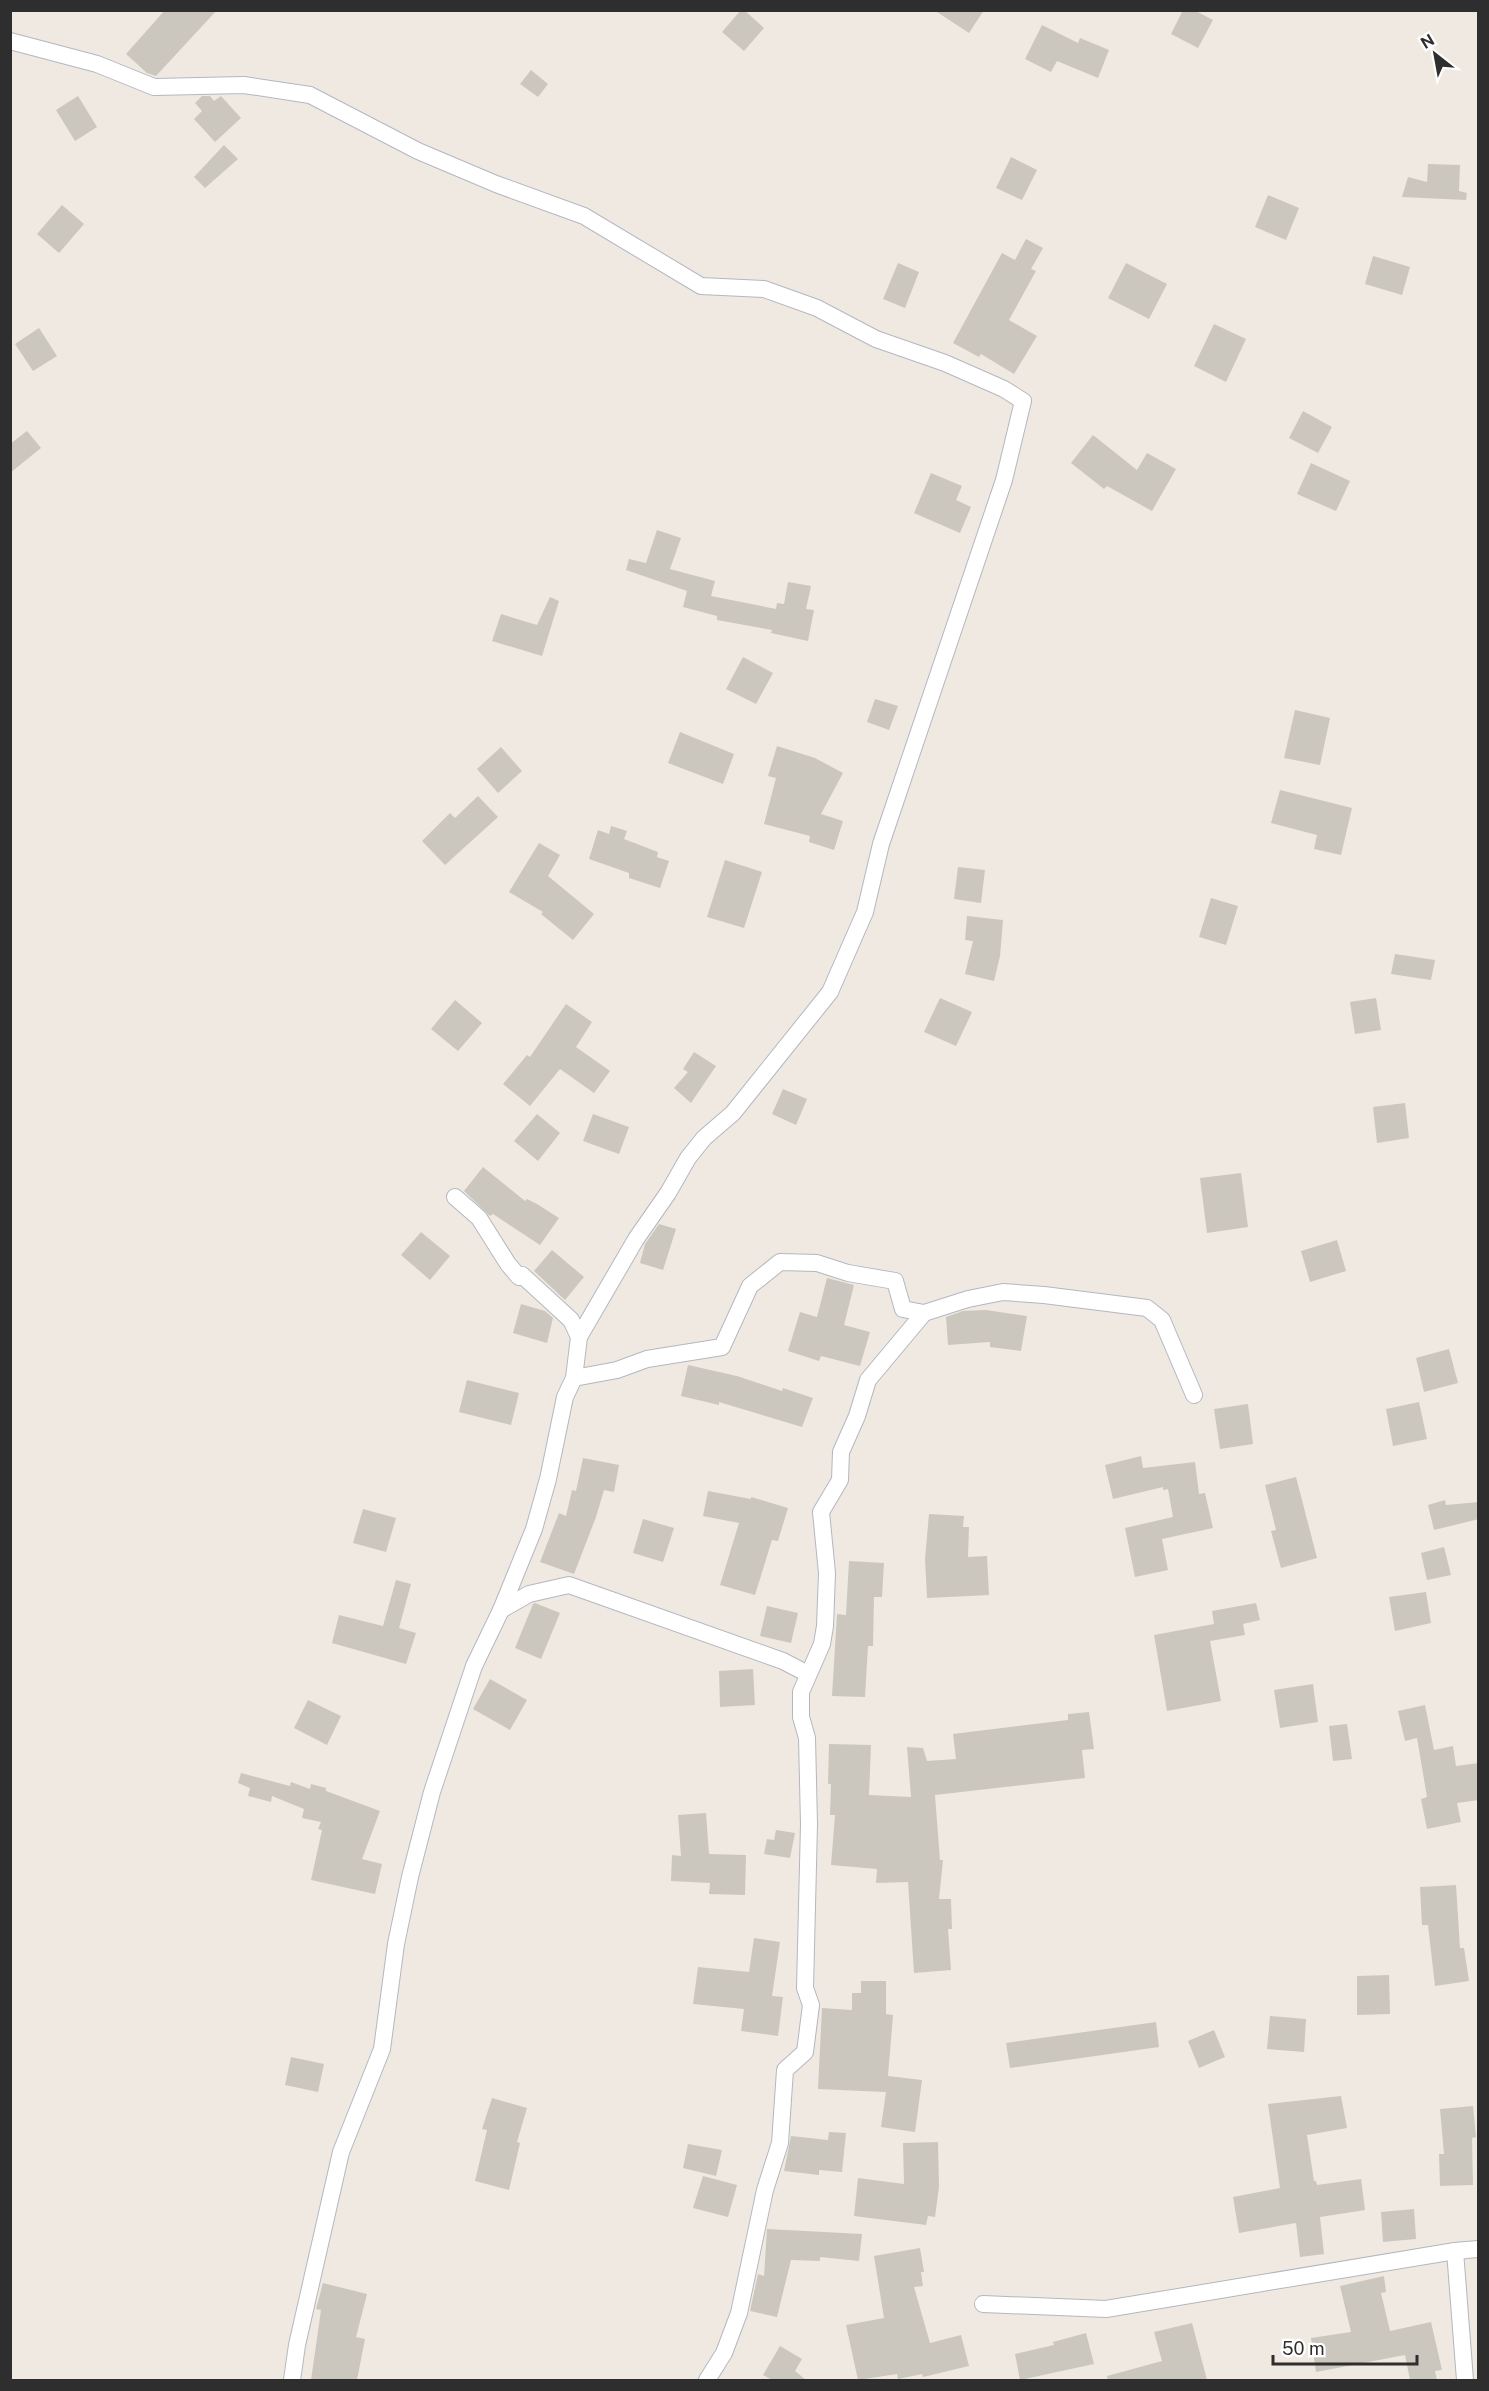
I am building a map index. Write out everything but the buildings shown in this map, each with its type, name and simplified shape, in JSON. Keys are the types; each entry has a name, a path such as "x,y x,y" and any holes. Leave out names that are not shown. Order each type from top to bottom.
{"street":[{"path":"10,40 97,64 154,87 244,85 310,95 418,151 496,184 585,216 701,286 764,289 818,309 876,339 945,363 1004,389 1023,401 1005,480 881,844 865,912 830,992 733,1113 704,1138 688,1158 668,1193 636,1239 579,1337 573,1378 565,1397 548,1479 534,1529 501,1611 474,1666 432,1792 410,1877 396,1944 382,2049 341,2152 297,2345 292,2380"},
{"path":"455,1197 479,1218 508,1264 519,1277 522,1275 571,1320 579,1337"},
{"path":"573,1378 617,1370 647,1359 722,1347 750,1286 780,1262 817,1263 848,1273 895,1281 903,1309 924,1313 968,1299 1003,1292 1147,1308 1162,1320 1194,1395"},
{"path":"707,2380 724,2353 739,2313 765,2190 780,2143 785,2070 805,2052 811,2005 805,1988 809,1824 807,1738 801,1717 801,1692 822,1644 827,1573 821,1512 840,1480 841,1452 857,1416 868,1380 924,1313"},
{"path":"501,1611 529,1594 569,1585 783,1661 808,1674"},
{"path":"983,2304 1106,2309 1455,2251 1479,2249"},
{"path":"1455,2251 1465,2380"}]}
